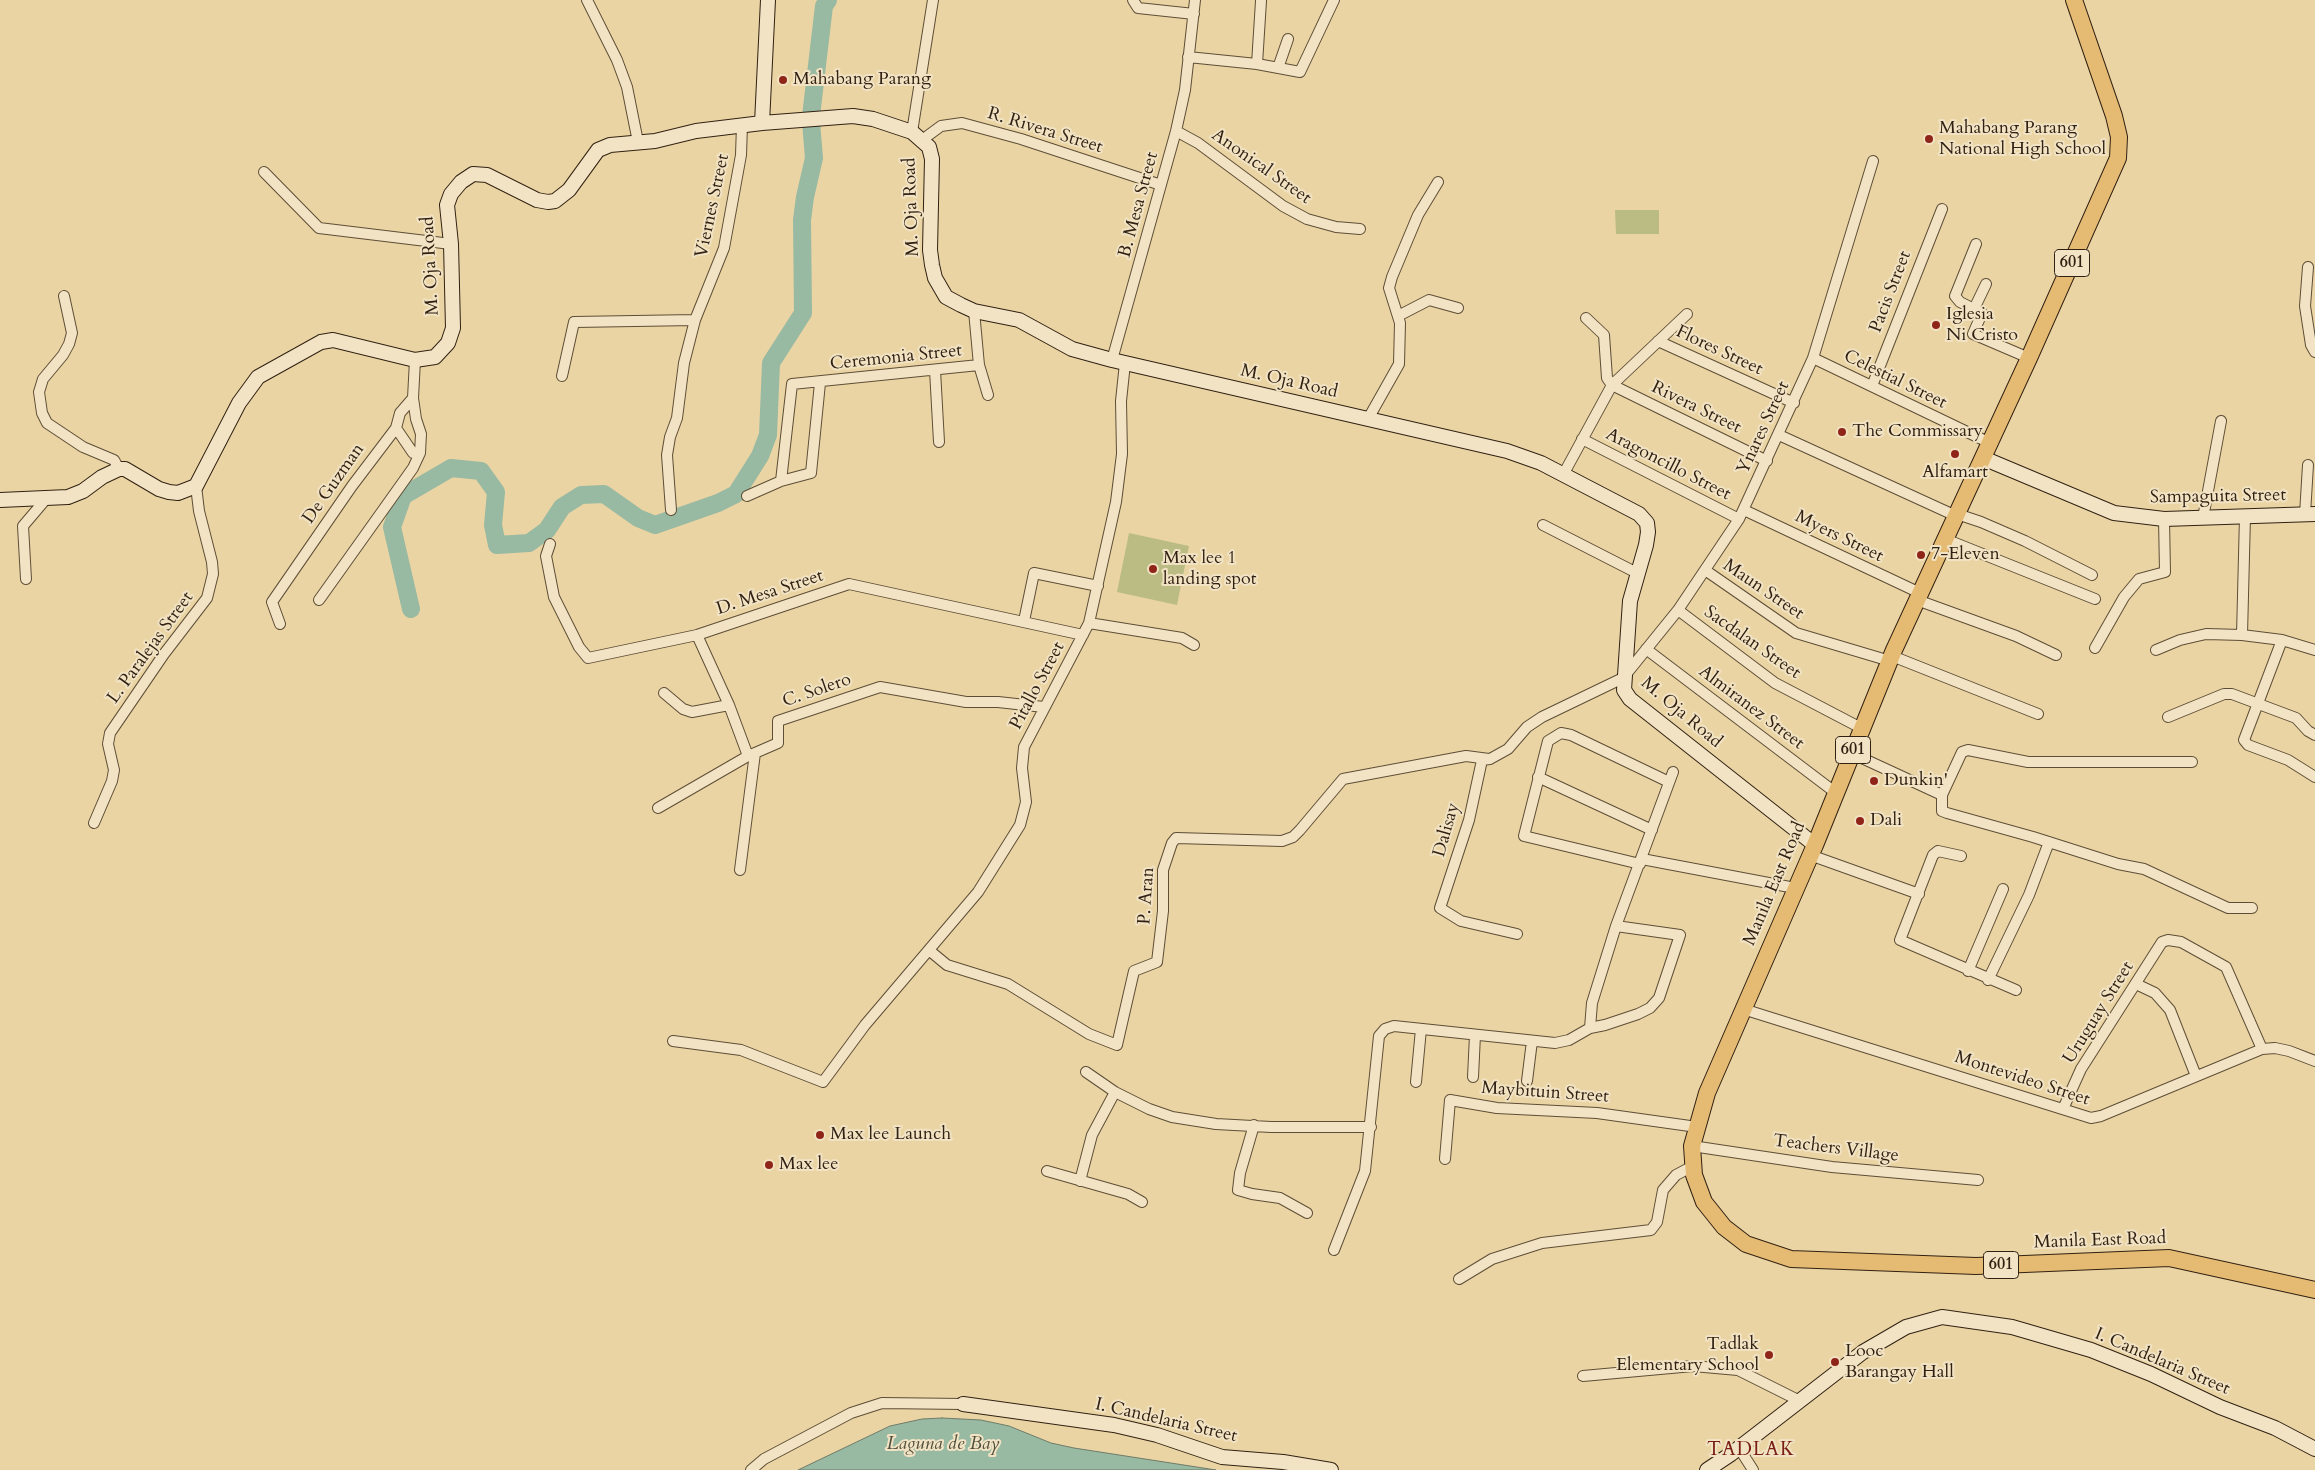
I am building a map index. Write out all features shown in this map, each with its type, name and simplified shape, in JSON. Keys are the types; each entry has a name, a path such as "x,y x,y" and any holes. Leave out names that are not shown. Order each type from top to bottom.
{"main road":[{"name":"Manila East Road","path":"2074,0 2114,116 2119,137 2118,158 2029,358 1918,597 1707,1093 1692,1146 1694,1175 1704,1202 1724,1227 1746,1244 1791,1259 1976,1266 2170,1258 2315,1290"}],"street":[{"path":"587,0 621,69 627,87 638,142"},
{"path":"762,123 768,0"},
{"path":"917,136 933,0"},
{"path":"1133,0 1138,8 1194,14"},
{"name":"B. Mesa Street","path":"1119,362 1161,185 1176,131 1195,0"},
{"path":"1188,57 1256,64 1300,72 1334,0"},
{"path":"1256,64 1261,1"},
{"path":"1278,68 1288,39"},
{"name":"M. Oja Road","path":"415,360 435,356 448,343 453,328 451,244 447,205 451,194 456,188 473,174 487,175 537,200 555,202 569,190 598,150 610,145 762,123 853,116 882,122 917,136 929,148 932,159 930,250 935,278 946,297 974,311 1019,320 1072,349 1119,362 1507,451 1541,463 1634,510 1647,524 1646,545 1630,601 1623,678 1624,690 1630,699 1812,850"},
{"name":"R. Rivera Street","path":"917,136 941,126 962,123 1021,139 1161,185"},
{"name":"Viernes Street","path":"671,510 667,455 670,437 676,418 684,363 695,320 724,248 742,155 742,125"},
{"name":"Anonical Street","path":"1176,131 1198,143 1283,206 1308,219 1336,227 1360,229"},
{"name":"Ynares Street","path":"1623,678 1678,610 1744,510 1813,358 1873,161"},
{"path":"264,172 319,228 451,244"},
{"path":"1368,419 1399,364 1398,316 1390,296 1392,277 1418,214 1438,182"},
{"name":"Pacis Street","path":"1872,386 1942,208"},
{"path":"1976,244 1955,296 1960,302 1978,311"},
{"path":"2308,267 2305,306 2306,324 2315,352"},
{"path":"1986,284 1973,334 2029,358"},
{"path":"64,296 72,333 70,344 43,379 39,392 42,412 47,423 83,447 114,460 119,469"},
{"path":"1398,316 1429,300 1458,308"},
{"name":"Ceremonia Street","path":"780,481 792,384 820,383 979,365 974,311"},
{"path":"1563,475 1612,385 1687,314"},
{"path":"1586,318 1604,336 1607,378 1612,385"},
{"path":"562,376 574,322 695,320"},
{"path":"0,500 68,497 119,469 125,469 159,489 178,493 196,486 239,403 258,377 286,361 321,342 333,340 415,360 413,398 416,419 421,434 420,453 413,468 319,600"},
{"name":"Flores Street","path":"1658,341 1794,403"},
{"name":"Celestial Street","path":"1813,358 1872,386 1986,450"},
{"name":"Pitallo Street","path":"672,1041 741,1050 823,1082 865,1026 978,892 1020,825 1026,802 1022,768 1024,747 1089,623 1116,502 1122,454 1119,362"},
{"path":"979,365 988,394"},
{"path":"935,370 939,442"},
{"path":"747,496 780,481 811,473 820,383"},
{"name":"Rivera Street","path":"1612,385 1767,461"},
{"name":"De Guzman","path":"280,624 272,602 352,486 396,428 400,413 413,398"},
{"path":"2203,518 2221,421"},
{"path":"396,428 412,453 420,453"},
{"path":"1779,435 1956,515 1981,522 2025,541 2092,575"},
{"name":"Aragoncillo Street","path":"1582,439 1739,519"},
{"name":"Sampaguita Street","path":"1986,450 2114,513 2164,519 2310,514"},
{"path":"2308,465 2310,514"},
{"name":"L. Paralejas Street","path":"94,823 112,781 114,770 108,744 110,733 164,654 207,598 213,574 212,562 199,511 196,486"},
{"path":"26,579 23,526 46,499"},
{"name":"Myers Street","path":"1744,510 1918,597 2016,636 2056,655"},
{"path":"2242,635 2245,516"},
{"path":"2095,648 2124,597 2139,579 2165,572 2164,519"},
{"path":"1543,525 1638,573"},
{"path":"1945,538 2095,599"},
{"name":"D. Mesa Street","path":"550,544 546,556 554,597 579,648 588,658 697,635 849,584 1083,635"},
{"name":"Maun Street","path":"1705,570 1796,633 1891,659 2038,714"},
{"path":"1024,621 1034,573 1098,586"},
{"name":"Sacdalan Street","path":"1678,610 1775,683 1861,728"},
{"path":"1089,623 1182,638 1194,645"},
{"path":"2156,650 2180,640 2206,634 2242,635 2282,640 2315,650"},
{"path":"697,635 752,754 740,870"},
{"path":"2282,640 2244,740 2248,745 2288,760 2315,777"},
{"name":"Almiranez Street","path":"1646,650 1836,793"},
{"path":"1486,760 1508,749 1527,727 1542,717 1623,678"},
{"name":"C. Solero","path":"752,754 778,743 778,721 880,686 966,702 998,702 1044,707"},
{"path":"664,693 683,709 692,712 729,705"},
{"path":"2168,717 2224,694 2232,694 2296,718 2315,736"},
{"path":"1669,782 1570,735 1561,733 1548,741 1524,836 1641,862 1795,888"},
{"path":"2192,762 2028,762 1968,750 1962,752 1942,795 1942,811 2118,864 2144,869 2228,908 2252,908"},
{"path":"1852,753 1942,795"},
{"path":"658,808 752,754"},
{"name":"P. Aran","path":"930,951 947,965 1008,984 1089,1034 1117,1045 1134,971 1157,962 1163,911 1163,870 1172,843 1176,838 1282,841 1292,837 1300,830 1343,780 1466,756 1486,760"},
{"name":"Dalisay","path":"1486,760 1469,820 1440,908 1461,921 1517,934"},
{"path":"1590,1028 1592,1003 1616,926 1673,772"},
{"path":"1538,777 1652,830"},
{"path":"1988,980 2029,895 2049,842"},
{"path":"1812,850 1919,894"},
{"path":"1961,856 1938,852 1933,855 1900,940 1988,980 2016,990"},
{"path":"1968,971 2003,889"},
{"path":"1334,1250 1365,1171 1379,1036 1385,1029 1394,1026 1554,1043 1569,1040 1590,1028 1621,1020 1650,1008 1659,998 1680,935 1616,926"},
{"name":"Uruguay Street","path":"2063,1109 2081,1069 2162,942 2168,940 2181,942 2226,967 2262,1049"},
{"path":"2136,984 2155,994 2170,1010 2196,1076"},
{"name":"Montevideo Street","path":"1743,1009 2091,1118 2101,1116 2262,1049 2275,1048 2312,1056"},
{"path":"1416,1082 1421,1029"},
{"path":"1473,1077 1475,1035"},
{"path":"1527,1081 1532,1041"},
{"path":"1086,1072 1115,1092 1149,1109 1172,1117 1216,1124 1371,1127"},
{"path":"1080,1181 1092,1135 1115,1092"},
{"name":"Maybituin Street","path":"1445,1159 1450,1100 1497,1108 1586,1111 1697,1127"},
{"path":"1254,1125 1240,1173 1238,1190 1280,1198 1307,1212"},
{"name":"Teachers Village","path":"1692,1146 1832,1167 1978,1180"},
{"path":"1459,1279 1492,1259 1542,1243 1651,1230 1657,1222 1662,1190 1676,1175 1693,1166"},
{"path":"1047,1171 1128,1194 1142,1202"},
{"name":"I. Candelaria Street","path":"1707,1470 1739,1448 1798,1400 1863,1352 1906,1327 1942,1317 2012,1328 2091,1350 2151,1374 2220,1407 2275,1428 2315,1449"},
{"path":"1583,1376 1693,1366 1738,1370 1798,1400"},
{"path":"751,1470 764,1459 851,1413 882,1403 963,1404"},
{"name":"I. Candelaria Street","path":"963,1404 1114,1425 1156,1434 1222,1457 1283,1462 1331,1470"},
{"path":"1739,1448 1753,1470"}],"green space":[{"path":"1615,210 1659,210 1659,234 1616,234"},
{"name":"Max lee 1 landing spot","path":"1129,533 1189,546 1177,605 1117,592"}],"water":[{"name":"Laguna de Bay","path":"922,1419 981,1420 1009,1426 1051,1443 1074,1448 1216,1470 798,1470 890,1426"}],"waterway":[{"path":"811,116 824,6 828,0"},
{"path":"411,609 392,527 403,496 451,468 481,471 496,492 493,525 497,545 529,543 547,530 562,507 581,495 604,494 638,518 655,525 718,503 736,494 760,456 768,435 771,363 803,313 802,220 814,158 811,122"}],"place":[{"name":"Mahabang Parang","path":"783,80"},
{"name":"Mahabang Parang National High School","path":"1929,139"},
{"name":"Iglesia Ni Cristo","path":"1936,325"},
{"name":"The Commissary","path":"1842,432"},
{"name":"Alfamart","path":"1955,454"},
{"name":"7-Eleven","path":"1921,555"},
{"name":"Max lee 1 landing spot","path":"1153,569"},
{"name":"Dunkin'","path":"1874,781"},
{"name":"Dali","path":"1860,821"},
{"name":"Max lee Launch","path":"820,1135"},
{"name":"Max lee","path":"769,1165"},
{"name":"Tadlak Elementary School","path":"1769,1355"},
{"name":"Looc Barangay Hall","path":"1835,1362"}],"district":[{"name":"TADLAK","path":"1751,1451"}]}
